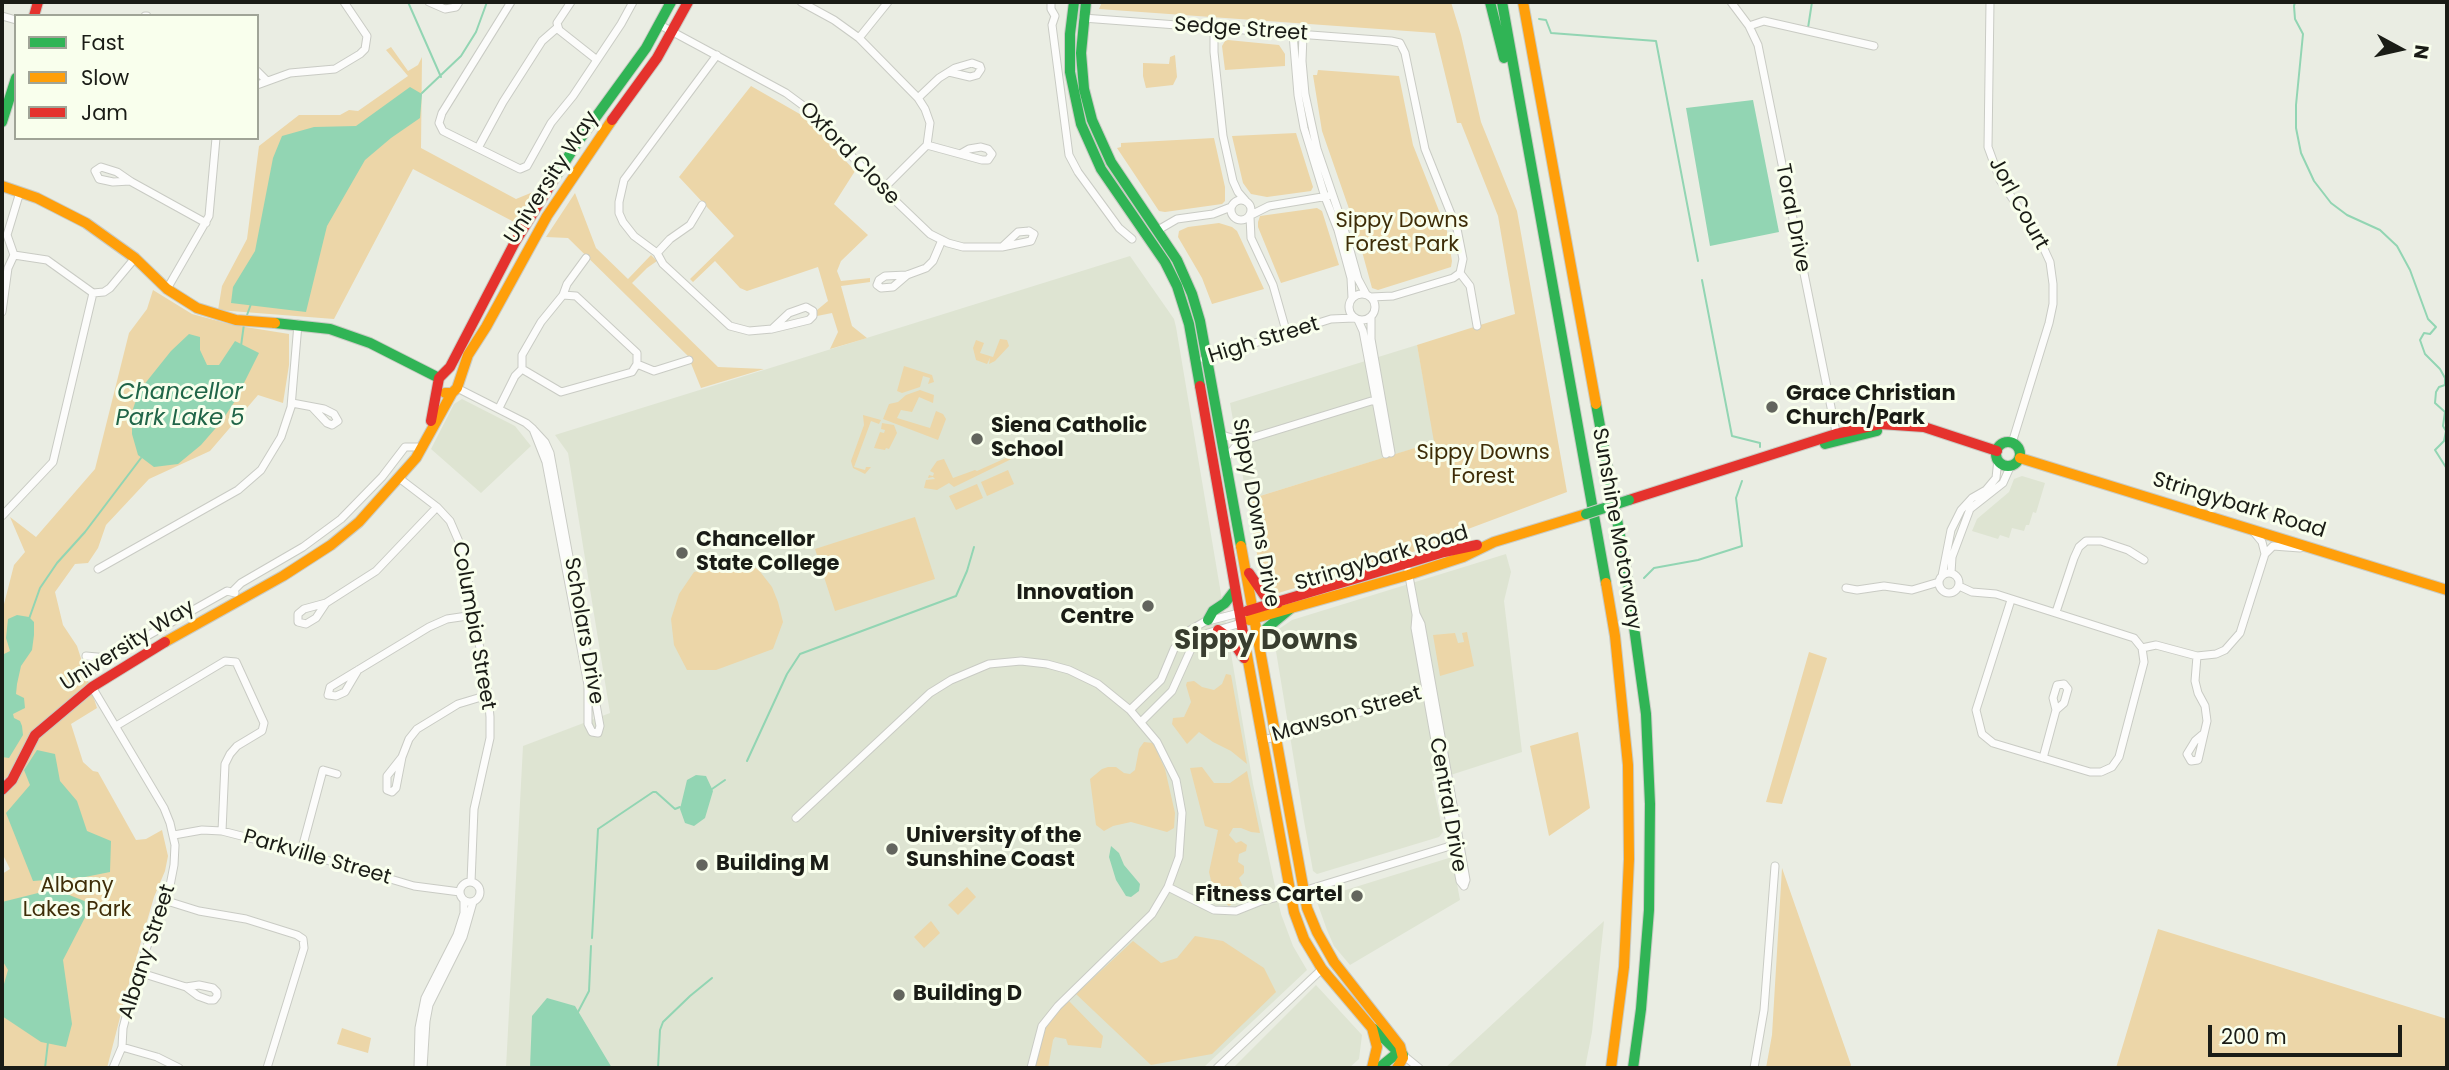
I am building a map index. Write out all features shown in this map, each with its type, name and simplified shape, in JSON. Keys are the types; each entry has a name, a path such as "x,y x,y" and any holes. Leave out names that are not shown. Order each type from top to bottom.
{"main road":[{"name":"University Way","path":"402,474 433,417 441,379 538,204 577,143 634,66 671,2"},
{"name":"University Way","path":"2,790 12,780 34,735 92,687 236,596 331,545 375,507 425,443 456,387 468,355 562,191 657,58 688,2"},
{"name":"Sippy Downs Drive","path":"1074,2 1082,72 1092,120 1111,162 1177,260 1192,294 1208,358 1303,891 1312,922 1327,951 1366,1005 1399,1044 1403,1055"},
{"name":"Sippy Downs Drive","path":"1086,2 1077,17 1070,72 1074,96 1084,131 1101,169 1170,272 1188,319 1290,894 1299,928 1322,969 1368,1023 1377,1045 1377,1055 1372,1068"},
{"path":"1490,2 1536,187"},
{"name":"Sunshine Motorway","path":"1502,2 1606,579 1625,725 1629,812 1627,905 1622,981 1611,1068"},
{"name":"Sunshine Motorway","path":"1523,2 1628,582 1646,714 1650,886 1642,996 1633,1068"},
{"path":"1530,2 1548,132"},
{"path":"2,122 14,84"},
{"path":"2,186 86,223 135,258 167,289 197,308 236,320 330,329 370,343 441,379 454,374 456,387 443,391 441,379"},
{"name":"Stringybark Road","path":"1240,618 1278,603 1463,557 1494,542 1837,438 1873,431 1914,432 1953,438 1997,455"},
{"path":"2004,443 2018,447 2015,462 2004,465 1997,455 2004,443"},
{"name":"Stringybark Road","path":"2015,462 2447,590"},
{"name":"Stringybark Road","path":"1254,613 1293,607 1407,569"},
{"path":"1246,570 1264,595 1278,603"},
{"path":"1208,621 1213,611 1225,603 1235,590"},
{"path":"1258,639 1293,607"},
{"path":"1219,630 1235,643 1248,663"},
{"name":"University Way","path":"2,782 18,764"},
{"path":"1368,1023 1403,1055"},
{"path":"1379,1068 1395,1055 1403,1055"},
{"path":"1397,1068 1403,1055"}],"street":[{"path":"259,84 290,73 335,69 360,54 368,43 364,30 344,2"},
{"path":"429,2 445,9 456,7 459,2"},
{"path":"511,2 442,113 439,123 443,131 520,169 527,166 551,123 573,96 633,2"},
{"path":"571,2 556,23 559,30 597,60"},
{"path":"802,2 859,38 918,98 930,123 927,145 883,189"},
{"path":"859,38 888,2"},
{"path":"1051,2 1055,16 1052,24 1069,155 1078,172 1119,228 1132,239"},
{"name":"Toral Drive","path":"1731,2 1749,26 1760,55 1837,438"},
{"name":"Jorl Court","path":"1990,2 1988,147 2000,180 2039,238 2050,262 2053,284 2049,323 2011,443"},
{"path":"1055,16 1077,17"},
{"name":"Sedge Street","path":"1077,17 1400,43 1405,53 1425,149 1457,229 1463,259 1460,273"},
{"path":"1749,26 1764,21 1874,46"},
{"name":"Oxford Close","path":"660,25 786,93 805,107 920,227 942,240 974,248 1002,247"},
{"path":"478,148 542,41 558,27"},
{"path":"1214,28 1222,130 1233,181 1238,192 1251,207 1251,238"},
{"path":"1293,34 1304,128 1343,225 1358,279 1375,303 1371,340 1388,453"},
{"path":"1303,34 1302,65 1307,104 1353,285 1350,312 1363,331 1379,399"},
{"path":"717,55 624,180 619,213 634,236 657,253 663,264 724,323 743,330 772,329 809,320 813,311 806,307 789,313 772,329"},
{"path":"918,98 949,72"},
{"path":"259,73 267,81"},
{"path":"167,289 209,216 216,140"},
{"path":"927,145 962,153"},
{"path":"130,181 205,223"},
{"path":"1233,181 1232,206 1235,218 1251,238 1273,285 1287,334"},
{"path":"2,312 8,268 14,255 7,235 20,192"},
{"path":"1213,214 1244,220 1269,206 1329,195"},
{"path":"1158,230 1177,219 1213,214 1232,206 1238,200 1269,206"},
{"path":"657,253 670,239 690,225 702,205"},
{"path":"907,275 926,268 933,261 942,240"},
{"path":"14,255 47,260 93,293 104,292 110,288 135,258"},
{"path":"499,408 514,376 522,369 522,355 534,333 563,295 567,284 586,258"},
{"path":"1351,301 1359,294 1393,296 1453,278 1460,273 1470,286 1477,326"},
{"path":"2,516 54,462 93,293"},
{"path":"522,369 561,392 632,372 637,364 637,353 576,296 563,295"},
{"path":"1356,319 1365,321 1393,296"},
{"name":"High Street","path":"1331,319 1351,301"},
{"name":"High Street","path":"1196,362 1331,319 1356,319"},
{"path":"98,569 249,482 261,470 276,448 292,403 298,324"},
{"path":"637,364 654,371 689,360"},
{"name":"Scholars Drive","path":"456,387 499,408 533,429 545,442 553,461 599,720 598,733 592,732 588,724 589,685 546,463 533,429"},
{"path":"1226,458 1235,447 1248,439 1379,399"},
{"path":"292,403 312,407"},
{"path":"1222,435 1248,439"},
{"name":"University Way","path":"86,656 113,656 227,591 236,596 241,583 303,547 341,519 382,477 405,447 417,447"},
{"path":"1951,573 1958,577 1959,586 1955,593 1946,593 1940,589 1940,579 1951,530 1961,510 1972,498 1986,490 1996,478 1997,455"},
{"path":"1951,573 1952,558 1970,509 2003,483 2015,462"},
{"name":"Columbia Street","path":"402,474 437,507 458,535 488,695 490,738 474,809 471,882"},
{"path":"326,603 376,571 437,507"},
{"path":"2142,648 2156,645 2197,656 2225,650 2240,633 2264,554 2262,542 2253,531"},
{"path":"2056,612 2074,558 2079,547 2086,541 2101,541 2128,550 2144,560"},
{"path":"2264,554 2273,546 2280,545 2308,548"},
{"name":"Central Drive","path":"1303,891 1457,844 1415,628 1416,614 1407,569"},
{"path":"1846,588 1857,590 1884,586 1912,590 1951,573"},
{"path":"1959,586 1972,592 1996,594 2134,638 2142,648 2144,662 2119,757 2112,767 2101,772 2090,772 1993,743 1982,734 1976,710 2011,600"},
{"path":"358,670 429,626 474,615"},
{"path":"1130,710 1160,680 1182,638 1193,628 1208,621 1240,618"},
{"path":"1141,722 1172,691 1194,645 1204,636 1240,618"},
{"path":"2197,656 2195,681 2205,706 2207,720 2202,735"},
{"name":"University Way","path":"93,670 96,657"},
{"path":"116,726 225,661 236,662 264,723 262,731 237,746 225,764 222,831"},
{"path":"796,818 930,693 982,666 1021,661 1069,670 1098,684 1130,710 1152,735 1169,762 1181,805 1181,846 1175,870 1168,887 1145,922 1042,1026 1031,1068"},
{"name":"Albany Street","path":"92,687 164,807 174,835 174,865 167,901 156,920 138,972 123,1028 122,1047 113,1068"},
{"name":"Mawson Street","path":"1261,740 1276,738 1429,691"},
{"path":"402,757 412,734 431,719 458,704 488,695"},
{"path":"2043,758 2056,710"},
{"path":"301,852 320,769 337,774"},
{"name":"Parkville Street","path":"174,835 202,830 222,831 414,886 460,892"},
{"path":"1754,1068 1764,1010 1775,866"},
{"path":"471,882 477,885 480,891 478,898 469,901 460,892 463,884 471,882"},
{"path":"1168,887 1206,907 1226,912 1303,891"},
{"path":"167,901 199,911 246,919 299,935 303,939 304,948 267,1068"},
{"path":"420,1068 419,1028 422,1009 463,937 469,901"},
{"path":"1217,1068 1322,969"},
{"path":"138,972 186,987"},
{"path":"122,1047 157,1057 179,1068"},
{"path":"1403,1055 1419,1068"}],"shaded area":[{"name":"University of the Sunshine Coast","path":"1130,256 1174,319 1176,327 1253,784 1281,914 1293,946 1307,970 1203,1068 506,1068 523,746 610,713 568,453 555,435"},
{"path":"1417,345 1435,442 1247,500 1230,403"},
{"path":"462,399 515,426 531,446 481,493 431,449 454,404"},
{"path":"2022,476 2045,483 2036,513 2033,512 2024,531 2012,528 2009,538 2000,535 1998,539 1972,531 1977,519 2009,492 2014,479"},
{"path":"1506,554 1511,572 1504,601 1522,752 1432,781 1443,832 1439,837 1317,874 1313,871 1273,633 1292,620"},
{"path":"1452,857 1460,900 1350,965 1334,946 1317,902 1320,898"},
{"path":"1604,921 1592,1032 1585,1068 1445,1068"},
{"path":"1316,985 1362,1035 1359,1059 1349,1068 1233,1068"}],"green space":[{"name":"Sippy Downs Forest","path":"1102,2 1451,2 1481,122 1517,211 1567,492 1452,535 1452,540 1275,594 1262,580 1247,500 1434,442 1417,345 1515,314 1498,216 1461,123 1457,123 1435,33 1099,9"},
{"path":"1228,40 1279,45 1285,54 1285,66 1225,70 1222,46"},
{"path":"391,47 408,71 418,65 422,57 421,148 516,199 533,192 516,223 413,169 334,319 218,310 222,286 247,239 259,146 299,115 340,115 349,110 358,111 408,76 386,50"},
{"path":"1175,55 1177,77 1173,85 1146,88 1143,63 1169,64 1170,57"},
{"name":"Sippy Downs Forest Park","path":"1318,70 1399,76 1413,145 1447,231 1451,267 1378,290 1372,288 1355,226 1322,131 1313,75 1317,75"},
{"path":"751,86 805,117 855,171 834,204 868,235 841,261 837,271 841,281 870,278 870,282 841,286 852,326 867,338 830,349 838,332 832,313 817,316 817,310 828,301 818,267 747,291 740,288 715,261 693,282 690,279 734,236 679,177"},
{"path":"1296,133 1313,187 1311,191 1267,197 1251,194 1243,183 1232,136"},
{"path":"1214,138 1225,187 1225,201 1222,204 1165,212 1159,211 1117,148 1121,147 1121,143"},
{"path":"575,193 596,248 628,279 651,255 657,261 632,283 718,367 764,369 701,388 688,356 568,238 546,237"},
{"path":"1317,208 1322,211 1339,265 1281,283 1258,227 1260,216"},
{"path":"1219,223 1237,231 1264,289 1212,304 1202,278 1178,237 1179,231 1188,227"},
{"name":"Albany Lakes Park","path":"153,290 192,314 233,325 289,334 289,365 283,403 258,395 210,451 149,479 106,525 98,548 88,563 75,564 55,592 63,625 77,646 97,708 71,724 83,762 98,772 136,840 146,839 162,830 168,856 126,994 107,1068 2,1068 2,874 10,869 2,853 2,794 9,787 2,774 2,612 14,565 25,552 10,517 36,537 95,469 129,333 147,309"},
{"path":"1000,339 1007,340 1009,346 995,361 989,364 990,358 987,364 976,360 973,348 976,340 984,343 980,353 993,357"},
{"path":"904,366 932,375 934,382 928,384 930,378 923,376 920,387 902,393 897,391"},
{"path":"920,390 934,395 933,403 919,397 912,412 901,410 897,418 930,428 936,411 943,414 946,419 938,440 883,419 889,404"},
{"path":"863,415 881,420 879,424 871,421 854,467 865,470 866,467 871,467 865,474 853,468 851,461 864,425"},
{"path":"882,423 894,425 897,433 889,449 885,450 874,448 880,432 884,433 885,430 881,429"},
{"path":"1032,444 1034,448 954,487 949,483 937,490 924,488 926,480 935,479 928,478 929,475 933,476 934,473 930,471 937,461 944,459 953,478 977,471"},
{"path":"1008,470 1014,484 987,496 981,482"},
{"path":"977,484 983,498 956,510 949,496"},
{"path":"915,517 935,579 835,611 815,549"},
{"path":"739,563 758,569 772,587 778,602 783,622 773,649 716,670 687,670 674,645 671,619 679,594 694,572"},
{"path":"1467,632 1474,666 1440,676 1433,635 1455,633 1458,643 1464,642 1462,633"},
{"path":"1809,652 1827,658 1782,804 1766,802"},
{"path":"1226,674 1231,675 1247,764 1199,732 1187,744 1172,724 1173,718 1184,717 1191,702 1187,682 1194,681 1202,687 1214,690 1222,684"},
{"path":"1578,732 1590,808 1549,836 1530,746"},
{"path":"1144,742 1153,743 1165,769 1175,813 1174,828 1167,832 1131,822 1104,831 1096,825 1090,779 1108,767 1116,767 1130,774 1135,770 1139,749"},
{"path":"1202,767 1214,783 1230,783 1247,771 1260,833 1233,828 1229,835 1236,843 1241,841 1247,845 1246,851 1239,854 1238,862 1244,866 1244,873 1239,878 1245,892 1229,906 1214,893 1209,872 1218,830 1205,826 1190,768"},
{"path":"1782,868 1850,1068 1766,1068 1772,1035"},
{"path":"967,887 976,897 958,915 948,905"},
{"path":"931,921 940,933 924,948 914,937"},
{"path":"2158,929 2447,1019 2447,1068 2116,1068"},
{"path":"1195,936 1223,941 1264,968 1276,992 1212,1054 1151,1065 1076,994 1133,941 1161,963 1177,958"},
{"path":"1069,1001 1103,1036 1101,1048 1068,1045 1066,1039 1055,1037 1048,1068 1034,1068 1046,1027 1054,1014"},
{"path":"342,1028 371,1038 368,1053 337,1044"}],"water":[{"path":"410,87 422,94 420,118 365,160 327,226 306,312 231,303 233,287 255,251 273,158 282,136 314,127 356,126"},
{"path":"1753,100 1779,232 1710,246 1686,108"},
{"name":"Chancellor Park Lake 5","path":"189,334 200,337 200,350 207,365 219,365 235,341 259,353 235,401 201,445 178,464 154,467 138,455 132,434 132,412 139,391 171,351"},
{"path":"17,615 29,617 34,622 34,635 32,650 21,666 17,684 16,694 24,698 25,708 13,714 14,718 20,721 23,735 9,758 2,757 2,659 4,654 10,651 6,638 8,619"},
{"path":"37,750 55,754 60,781 77,801 87,831 111,841 110,872 33,881 6,813 30,785 24,770"},
{"path":"696,775 706,776 713,791 705,818 694,826 685,823 680,809 687,780"},
{"path":"1111,846 1119,853 1124,865 1140,884 1139,891 1131,897 1126,896 1116,880 1109,857"},
{"path":"54,889 92,904 63,960 72,1024 66,1047 41,1042 2,1016 2,991 8,970 2,960 2,902"},
{"path":"547,998 575,1006 612,1068 530,1068 532,1016"}],"waterway":[{"path":"408,2 441,77"},
{"path":"422,93 461,56 476,32 487,2"},
{"path":"1808,28 1812,2"},
{"path":"2295,2 2295,19 2303,34 2296,105 2296,128 2301,153 2314,181 2331,203 2347,215 2380,230 2397,246 2410,270 2428,319 2436,327 2430,334 2424,333 2420,340 2425,354 2445,378 2445,385 2439,387 2436,392 2435,403 2445,412 2443,426 2446,431 2444,441 2435,450 2447,469"},
{"path":"1539,19 1546,20 1551,33 1656,41 1698,261"},
{"path":"1702,280 1732,436 1760,443 1760,447"},
{"path":"247,315 251,304"},
{"path":"241,346 244,324"},
{"path":"29,619 40,588 57,563 85,532 141,458"},
{"path":"1644,578 1654,568 1698,560 1742,546 1736,498 1742,481"},
{"path":"747,761 787,674 800,654 956,596 974,547"},
{"path":"712,789 725,780"},
{"path":"592,938 598,829 653,792 675,809 680,807"},
{"path":"52,890 54,879"},
{"path":"578,1012 589,991 591,946"},
{"path":"658,1068 660,1030 663,1022 712,978"},
{"path":"45,1068 48,1042"}],"traffic: fast":[{"path":"554,179 646,48 671,2"},
{"path":"1074,2 1070,34 1070,72 1081,124 1101,169 1165,262 1177,286 1189,324 1200,386"},
{"path":"1086,2 1081,53 1084,89 1092,120 1111,162 1177,260 1192,294 1200,321 1241,546"},
{"path":"1490,2 1504,58"},
{"path":"1502,2 1606,583"},
{"path":"2,122 14,84"},
{"path":"275,323 330,329 370,343 439,378"},
{"path":"1596,404 1626,569 1646,714 1650,804 1649,910 1633,1068"},
{"path":"1825,444 1877,431"},
{"path":"2008,442 2016,446 2020,454 2016,462 2008,466 2000,462 1996,454 2000,446 2008,442"},
{"path":"1586,514 1629,500"},
{"path":"1208,620 1213,611 1225,603 1235,590"},
{"path":"1258,639 1290,609"},
{"path":"1374,1029 1400,1054"},
{"path":"1379,1068 1395,1055 1403,1055"}],"traffic: slow":[{"path":"1523,2 1596,404"},
{"path":"445,393 452,393 457,388 468,355 547,216 612,120"},
{"path":"2,186 37,198 86,223 135,258 167,289 197,308 236,320 275,323"},
{"path":"165,642 283,576 331,545 359,522 416,458 452,393"},
{"path":"2020,458 2447,590"},
{"path":"1249,620 1408,575 1463,557 1494,542 1586,514"},
{"path":"1241,546 1307,908 1334,962 1400,1046 1403,1058 1397,1068"},
{"path":"1606,583 1615,636 1628,765 1629,859 1624,967 1611,1068"},
{"path":"1246,650 1294,912 1304,939 1322,969 1372,1028 1377,1047 1372,1068"}],"traffic: jam":[{"path":"35,14 38,2"},
{"path":"612,120 657,58 688,2"},
{"path":"431,421 439,378 450,367 515,242 554,179"},
{"path":"1200,386 1246,650"},
{"path":"1629,500 1836,434 1880,424 1924,427 1997,451"},
{"path":"1247,611 1444,552 1477,545"},
{"path":"1249,573 1264,595 1278,603"},
{"path":"1218,630 1231,639 1244,658"},
{"path":"2,790 12,780 35,735 92,687 165,642"}],"place":[{"name":"Grace Christian Church/Park","path":"1772,407"},
{"name":"Siena Catholic School","path":"977,439"},
{"name":"Chancellor State College","path":"682,553"},
{"name":"Innovation Centre","path":"1148,606"},
{"name":"University of the Sunshine Coast","path":"892,849"},
{"name":"Building M","path":"702,865"},
{"name":"Fitness Cartel","path":"1357,896"},
{"name":"Building D","path":"899,995"}],"district":[{"name":"Sippy Downs","path":"1266,642"}]}
